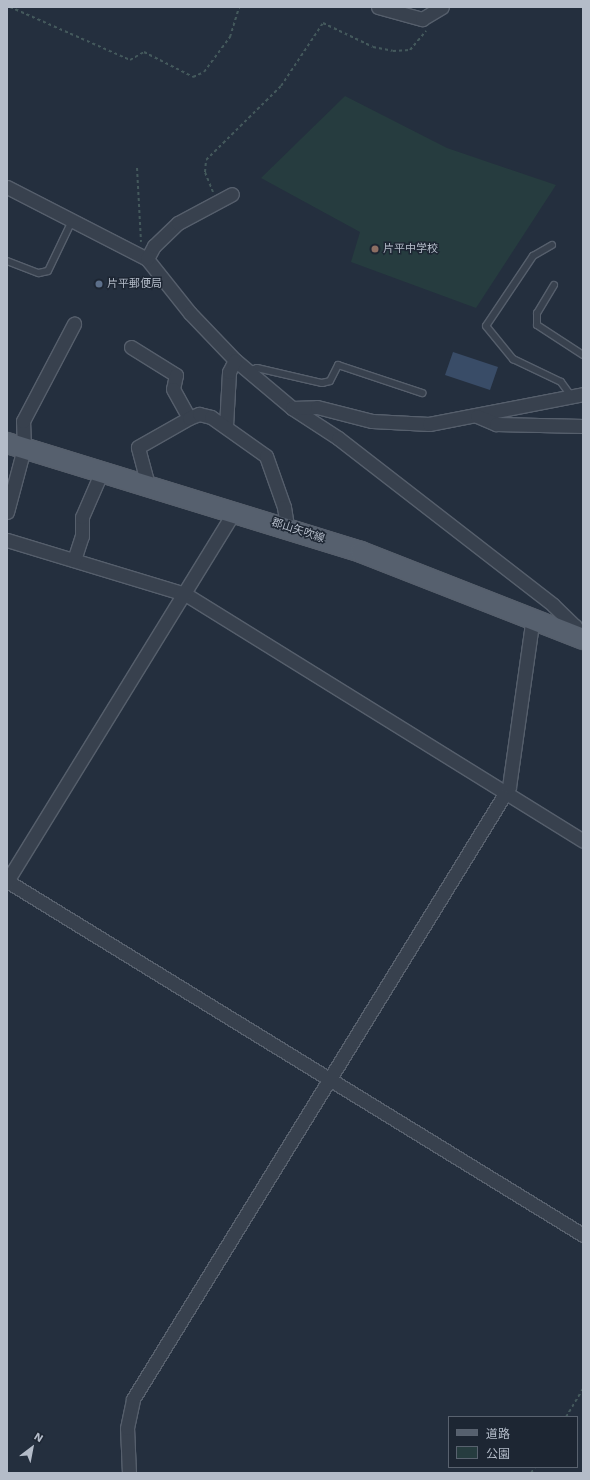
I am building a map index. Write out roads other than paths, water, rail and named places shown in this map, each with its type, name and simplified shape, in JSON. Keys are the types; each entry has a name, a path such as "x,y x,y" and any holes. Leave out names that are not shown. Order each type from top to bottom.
{"main road":[{"name":"郡山矢吹線","path":"16,445 235,510 287,527 533,617 581,638"}],"street":[{"path":"378,7 413,18 428,17 442,7"},
{"path":"7,187 73,219 147,259 190,313 235,360 292,408 338,438 553,605 575,626 581,638"},
{"path":"147,259 162,237 178,223 232,194"},
{"path":"7,512 16,445 23,421 74,324"},
{"path":"131,347 176,375 173,389 189,418"},
{"path":"226,426 229,372 235,360"},
{"path":"292,408 317,407 372,421 429,424 477,416 577,395"},
{"path":"148,485 138,447 189,418 206,415 226,426 270,462 287,527"},
{"path":"477,416 496,424 583,426"},
{"path":"74,560 82,536 82,517 102,471"},
{"path":"235,510 185,594 7,881 327,1081 583,1235"},
{"path":"7,540 185,594 583,841"},
{"path":"129,1467 127,1428 133,1399 509,787 533,617"}],"lane":[{"path":"7,261 39,273 48,271 73,219"},
{"path":"552,246 533,256 486,326 513,359 561,382 577,395"},
{"path":"554,285 537,313 537,325 583,355"},
{"path":"248,371 257,368 322,383 330,381 338,366 422,393"}],"water":[{"path":"453,352 498,367 490,390 445,375"}],"place":[{"name":"片平中学校","path":"375,249"},
{"name":"片平郵便局","path":"99,284"}]}
